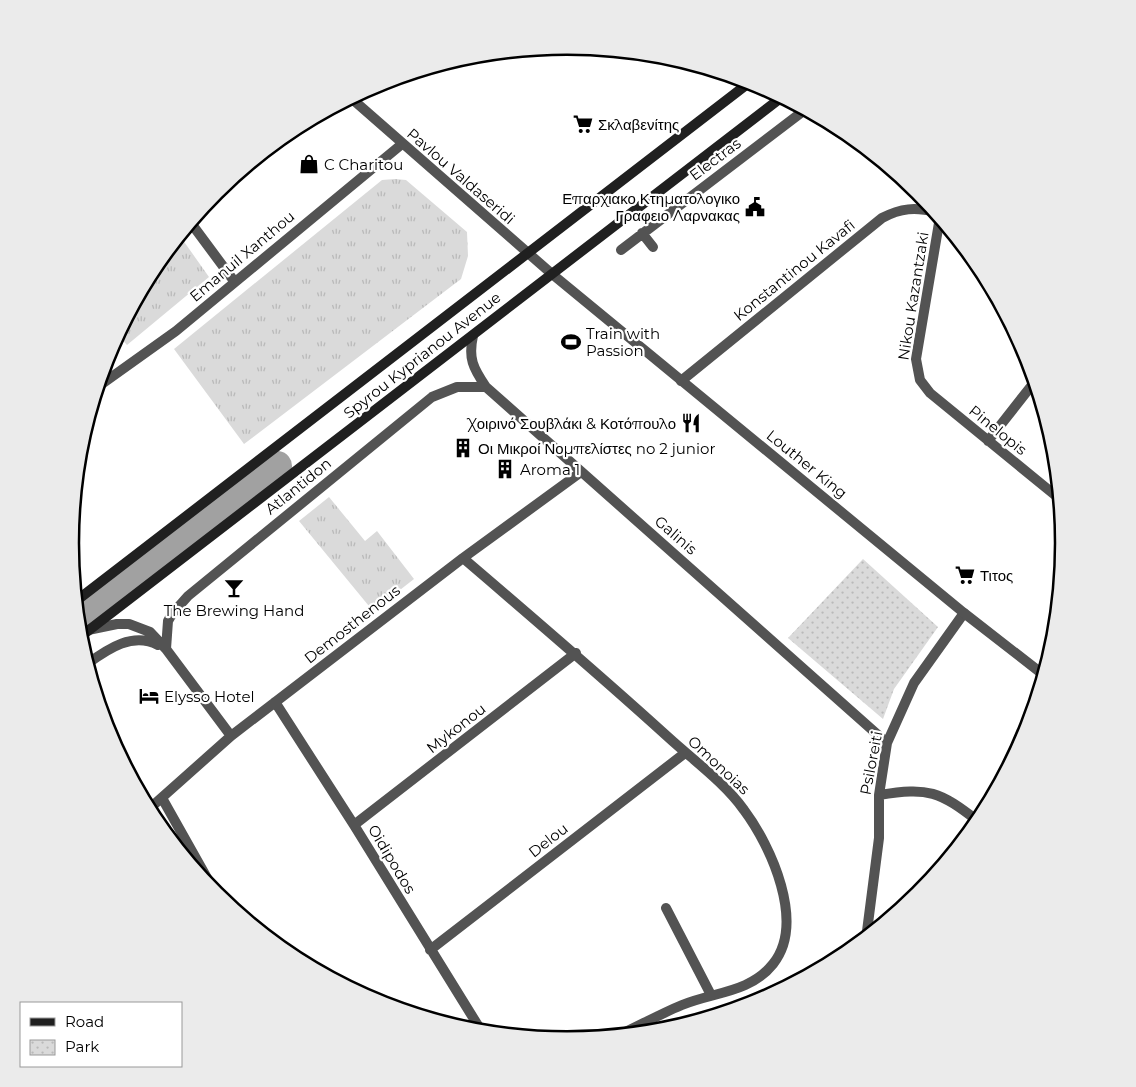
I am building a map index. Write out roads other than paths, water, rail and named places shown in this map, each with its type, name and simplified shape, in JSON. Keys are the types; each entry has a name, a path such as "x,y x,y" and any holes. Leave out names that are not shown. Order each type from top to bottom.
{"main road":[{"name":"Spyrou Kyprianou Avenue","path":"83,596 743,88"},
{"name":"Spyrou Kyprianou Avenue","path":"88,630 776,101"}],"street":[{"name":"Pavlou Valdaseridi","path":"357,103 552,274"},
{"name":"Electras","path":"621,250 801,114"},
{"name":"Emanuil Xanthou","path":"108,380 176,330 402,144"},
{"name":"Konstantinou Kavafi","path":"681,381 882,218 905,209 923,208"},
{"name":"Nikou Kazantzaki","path":"920,380 916,359 939,225"},
{"path":"195,228 234,281"},
{"path":"642,233 653,247"},
{"name":"Louther King","path":"552,274 885,546 964,613 1040,672"},
{"name":"Galinis","path":"473,336 470,353 476,372 486,387 887,743"},
{"name":"Pinelopis","path":"920,380 930,393 1053,494"},
{"path":"988,441 1031,386"},
{"name":"Atlantidon","path":"166,649 166,632 172,614 188,596 218,571 432,397 457,387 486,387"},
{"name":"Demosthenous","path":"155,804 231,736 463,558 581,472"},
{"name":"Omonoias","path":"463,558 576,653 735,798 754,823 774,863 785,907 784,940 780,952 771,966 756,979 740,988 683,1004 634,1028"},
{"name":"Psiloreiti","path":"867,929 879,838 879,795 887,743 914,683 964,613"},
{"path":"88,632 117,624 129,624 150,632 166,649 231,736"},
{"path":"94,660 120,644 137,639 146,639 166,649"},
{"name":"Mykonou","path":"354,825 576,653"},
{"name":"Oidipodos","path":"275,702 354,825 477,1024"},
{"name":"Delou","path":"430,950 685,754"},
{"path":"879,795 909,790 930,792 958,806 973,817"},
{"path":"162,798 199,863"},
{"path":"666,908 711,995"}],"waterway":[{"path":"85,614 277,466"}],"place":[{"name":"Σκλαβενίτης","path":"583,124"},
{"name":"C Charitou","path":"309,164"},
{"name":"Επαρχιακο Κτηματολογικο Γραφειο Λαρνακας","path":"755,207"},
{"name":"Train with Passion","path":"571,342"},
{"name":"Χοιρινό Σουβλάκι & Κοτόπουλο","path":"691,423"},
{"name":"Οι Μικροί Νομπελίστες no 2 junior","path":"463,448"},
{"name":"Aroma 1","path":"505,469"},
{"name":"Τιτος","path":"965,575"},
{"name":"The Brewing Hand","path":"234,588"},
{"name":"Elysso Hotel","path":"149,696"}]}
